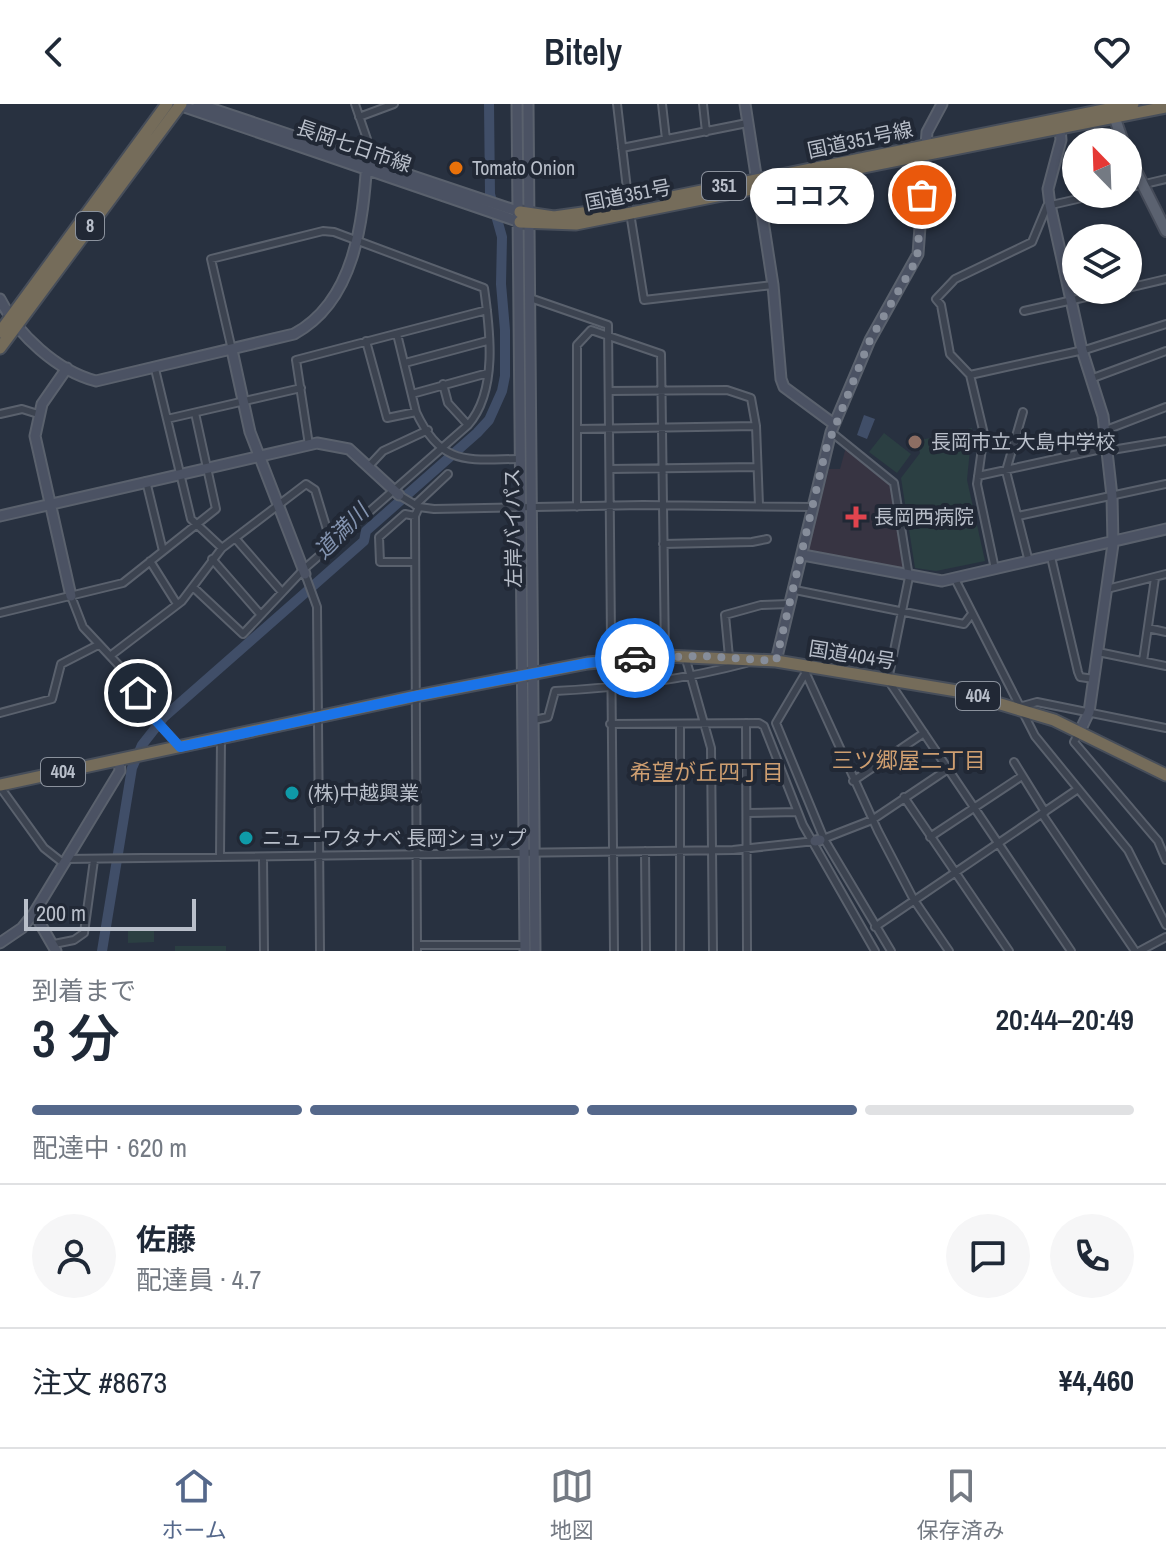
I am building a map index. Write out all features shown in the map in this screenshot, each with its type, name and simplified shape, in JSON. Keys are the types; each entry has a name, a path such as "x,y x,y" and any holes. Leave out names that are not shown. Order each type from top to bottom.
{"highway":[{"name":"8","path":"0,348 13,321 176,104"},
{"name":"国道351号","path":"525,218 565,225 630,209 925,150 1060,128 1133,104"},
{"name":"国道351号","path":"1112,110 1166,107"},
{"name":"国道351号線","path":"925,150 1112,110"},
{"name":"8","path":"0,332 13,321"},
{"name":"国道404号","path":"0,786 416,696 612,660 665,656 776,661 804,670 957,691 1019,707 1080,731 1166,775"}],"main road":[{"path":"1142,185 1166,231"}],"street":[{"name":"長岡七日市線","path":"176,104 525,218"},
{"name":"長岡七日市線","path":"198,104 366,165"},
{"path":"0,299 13,321 67,368 96,381 294,334 318,318 334,299 357,240 364,211 367,139 355,104"},
{"path":"359,117 394,104"},
{"name":"左岸バイパス","path":"517,104 525,218 530,853 535,951"},
{"name":"左岸バイパス","path":"527,508 522,459 528,104"},
{"path":"617,104 644,300 773,285"},
{"path":"662,104 666,139"},
{"path":"703,104 706,132"},
{"path":"745,104 755,185 773,285 784,387 894,483 909,577 888,680 1071,951"},
{"path":"776,661 833,428 870,340 917,259 925,150 929,127 942,104"},
{"path":"622,148 747,123"},
{"path":"1060,128 1061,140 1048,189 1062,257"},
{"path":"1142,185 1166,179"},
{"path":"995,569 978,476 984,434 970,375 950,354 941,305 936,299 955,279 1032,242 1043,210 1062,202"},
{"path":"194,588 239,634 281,591 304,572 332,546 396,493 468,425 482,405 488,373 487,310 482,285 357,240 323,231 211,259 243,400 260,458 304,572 313,591 317,607 320,951"},
{"path":"1142,285 1166,279"},
{"path":"533,299 608,325 614,951"},
{"path":"1024,311 1062,302"},
{"path":"1073,304 1082,350 1093,378 1106,430 1113,544 1089,712 1074,742 1158,841 1166,860"},
{"path":"309,445 296,360 487,310"},
{"path":"970,375 1082,350 1166,324"},
{"path":"577,507 577,345 591,330 661,354 665,656"},
{"path":"397,334 416,412 444,448 456,458 522,459"},
{"path":"366,341 385,416 389,419 416,412"},
{"path":"405,363 487,341"},
{"path":"1093,378 1166,351"},
{"path":"67,368 38,414 36,447 71,596 78,619 126,673 158,722 180,747"},
{"path":"155,369 195,526 222,548"},
{"path":"412,394 488,373"},
{"path":"443,384 448,403 468,425"},
{"path":"167,419 301,388"},
{"path":"609,391 732,391 754,402 759,505"},
{"path":"1106,430 1166,407"},
{"path":"0,414 22,409 38,414"},
{"path":"1023,412 1006,471 1029,562"},
{"path":"0,613 123,583 217,506 195,413"},
{"path":"578,429 756,426"},
{"path":"369,466 383,451 428,430"},
{"path":"978,476 1166,441"},
{"path":"0,516 309,445 339,445 415,505 527,508 663,505 813,507"},
{"path":"610,469 757,467"},
{"path":"448,474 415,505 417,948 525,948"},
{"path":"146,481 163,551"},
{"path":"1018,516 1166,484"},
{"path":"110,656 194,588 222,548 304,485 312,485 332,546"},
{"path":"415,516 405,514 379,537 380,562 415,562"},
{"path":"803,555 936,582 1113,544 1166,529"},
{"path":"235,538 281,591"},
{"path":"663,544 767,539"},
{"path":"1051,557 1078,672 1080,677 1094,679"},
{"path":"212,559 260,614"},
{"path":"150,561 177,604"},
{"path":"1107,589 1166,574"},
{"path":"1143,661 1155,578"},
{"path":"955,579 1035,736 1134,859 1166,925"},
{"path":"795,590 964,624 971,615"},
{"path":"729,657 725,615 761,605 789,604"},
{"path":"1148,628 1166,632"},
{"path":"0,713 52,699 61,664 98,645"},
{"path":"1098,652 1166,666"},
{"path":"685,656 706,723 712,765 713,951"},
{"path":"534,720 548,717 555,691 693,677 757,660"},
{"path":"804,670 872,820 914,900 949,951"},
{"path":"804,670 776,723 818,841 875,951"},
{"name":"左岸バイパス","path":"525,948 534,720 528,675"},
{"path":"1019,707 1037,702 1166,728"},
{"path":"746,723 747,951"},
{"path":"610,724 759,723 764,726 797,812 891,951"},
{"path":"680,724 680,951"},
{"path":"853,781 924,733"},
{"path":"220,857 221,738"},
{"path":"0,943 22,928 34,913 120,771 123,760"},
{"path":"1014,762 1044,813 1137,951 1166,937"},
{"path":"0,786 44,848 64,861 680,851 747,849 818,841 872,820 948,769"},
{"path":"930,837 1022,776"},
{"path":"875,927 1078,789"},
{"path":"904,797 1009,951"},
{"path":"747,813 797,812"},
{"path":"1158,841 1166,836"},
{"path":"645,851 646,951"},
{"path":"263,858 264,951"},
{"path":"34,913 55,948 84,933 94,860"}],"shaded area":[{"name":"長岡西病院","path":"846,447 892,487 905,569 902,572 810,552 808,548 829,469 840,469"}],"green space":[{"path":"972,428 967,480 985,561 936,571 915,568 901,478 920,453 917,441"},
{"path":"884,433 911,454 897,473 869,452"},
{"path":"154,928 154,942 128,943 128,929"},
{"path":"175,946 226,946 226,951 175,951"}],"water":[{"path":"864,415 875,419 867,439 857,435"}],"waterway":[{"name":"道満川","path":"102,951 132,768 142,745 164,717 364,541 366,531 489,420 505,376 502,237 490,194 489,104"}],"way so far":[{"path":"635,658 704,656 776,661 831,432 870,340 917,259 922,195"}],"place":[{"name":"Tomato Onion","path":"456,168"},
{"name":"ココス","path":"922,195"},
{"name":"長岡市立 大島中学校","path":"915,442"},
{"name":"長岡西病院","path":"856,517"},
{"name":"(株)中越興業","path":"292,793"},
{"name":"ニューワタナベ 長岡ショップ","path":"246,838"}],"district":[{"name":"三ツ郷屋二丁目","path":"909,760"},
{"name":"希望が丘四丁目","path":"707,772"}],"route":[{"path":"138,693 149,713 177,740 180,747 416,696 588,663 635,658"}]}
